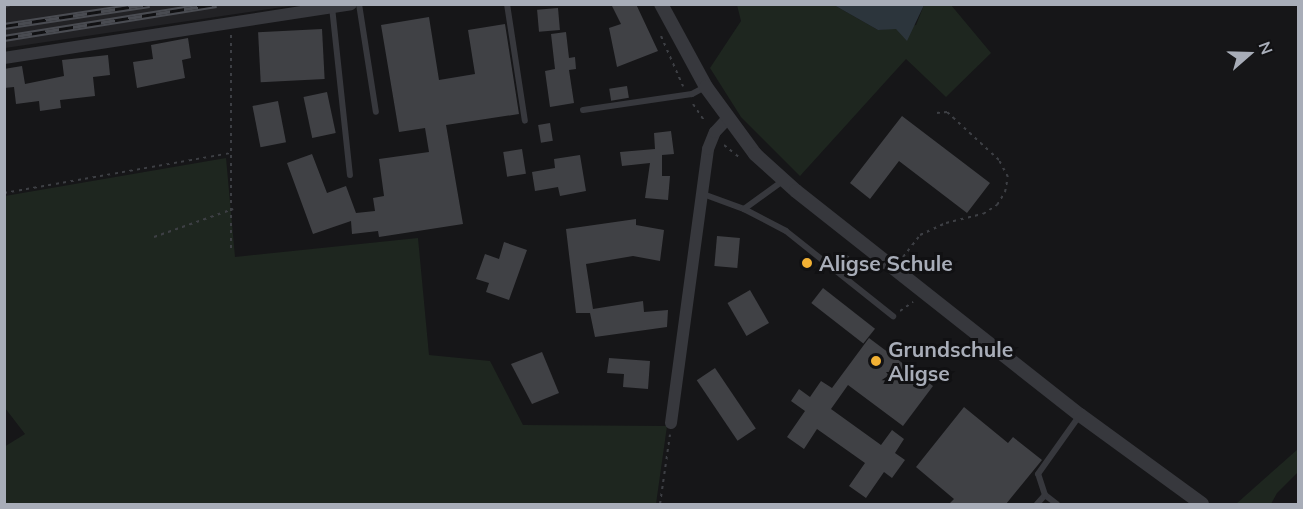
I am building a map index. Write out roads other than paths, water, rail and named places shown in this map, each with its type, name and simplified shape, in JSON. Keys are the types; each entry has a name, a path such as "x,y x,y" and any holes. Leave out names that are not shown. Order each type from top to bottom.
{"street":[{"path":"4,58 351,4"},
{"path":"660,4 726,119 755,154 784,180 1080,415 1202,504"},
{"path":"671,423 708,149 715,132 726,119"}],"lane":[{"path":"359,4 376,112"},
{"path":"507,4 525,121"},
{"path":"332,8 350,175"},
{"path":"583,111 687,94 706,87"},
{"path":"744,208 784,180"},
{"path":"702,193 744,208 786,231 836,274 893,316"},
{"path":"1057,504 1045,495 1038,474 1080,415"},
{"path":"1037,504 1045,495"}],"railway":[{"path":"4,26 149,4"},
{"path":"4,38 216,4"}],"place":[{"name":"Aligse Schule","path":"807,263"},
{"name":"Grundschule Aligse","path":"876,361"}]}
